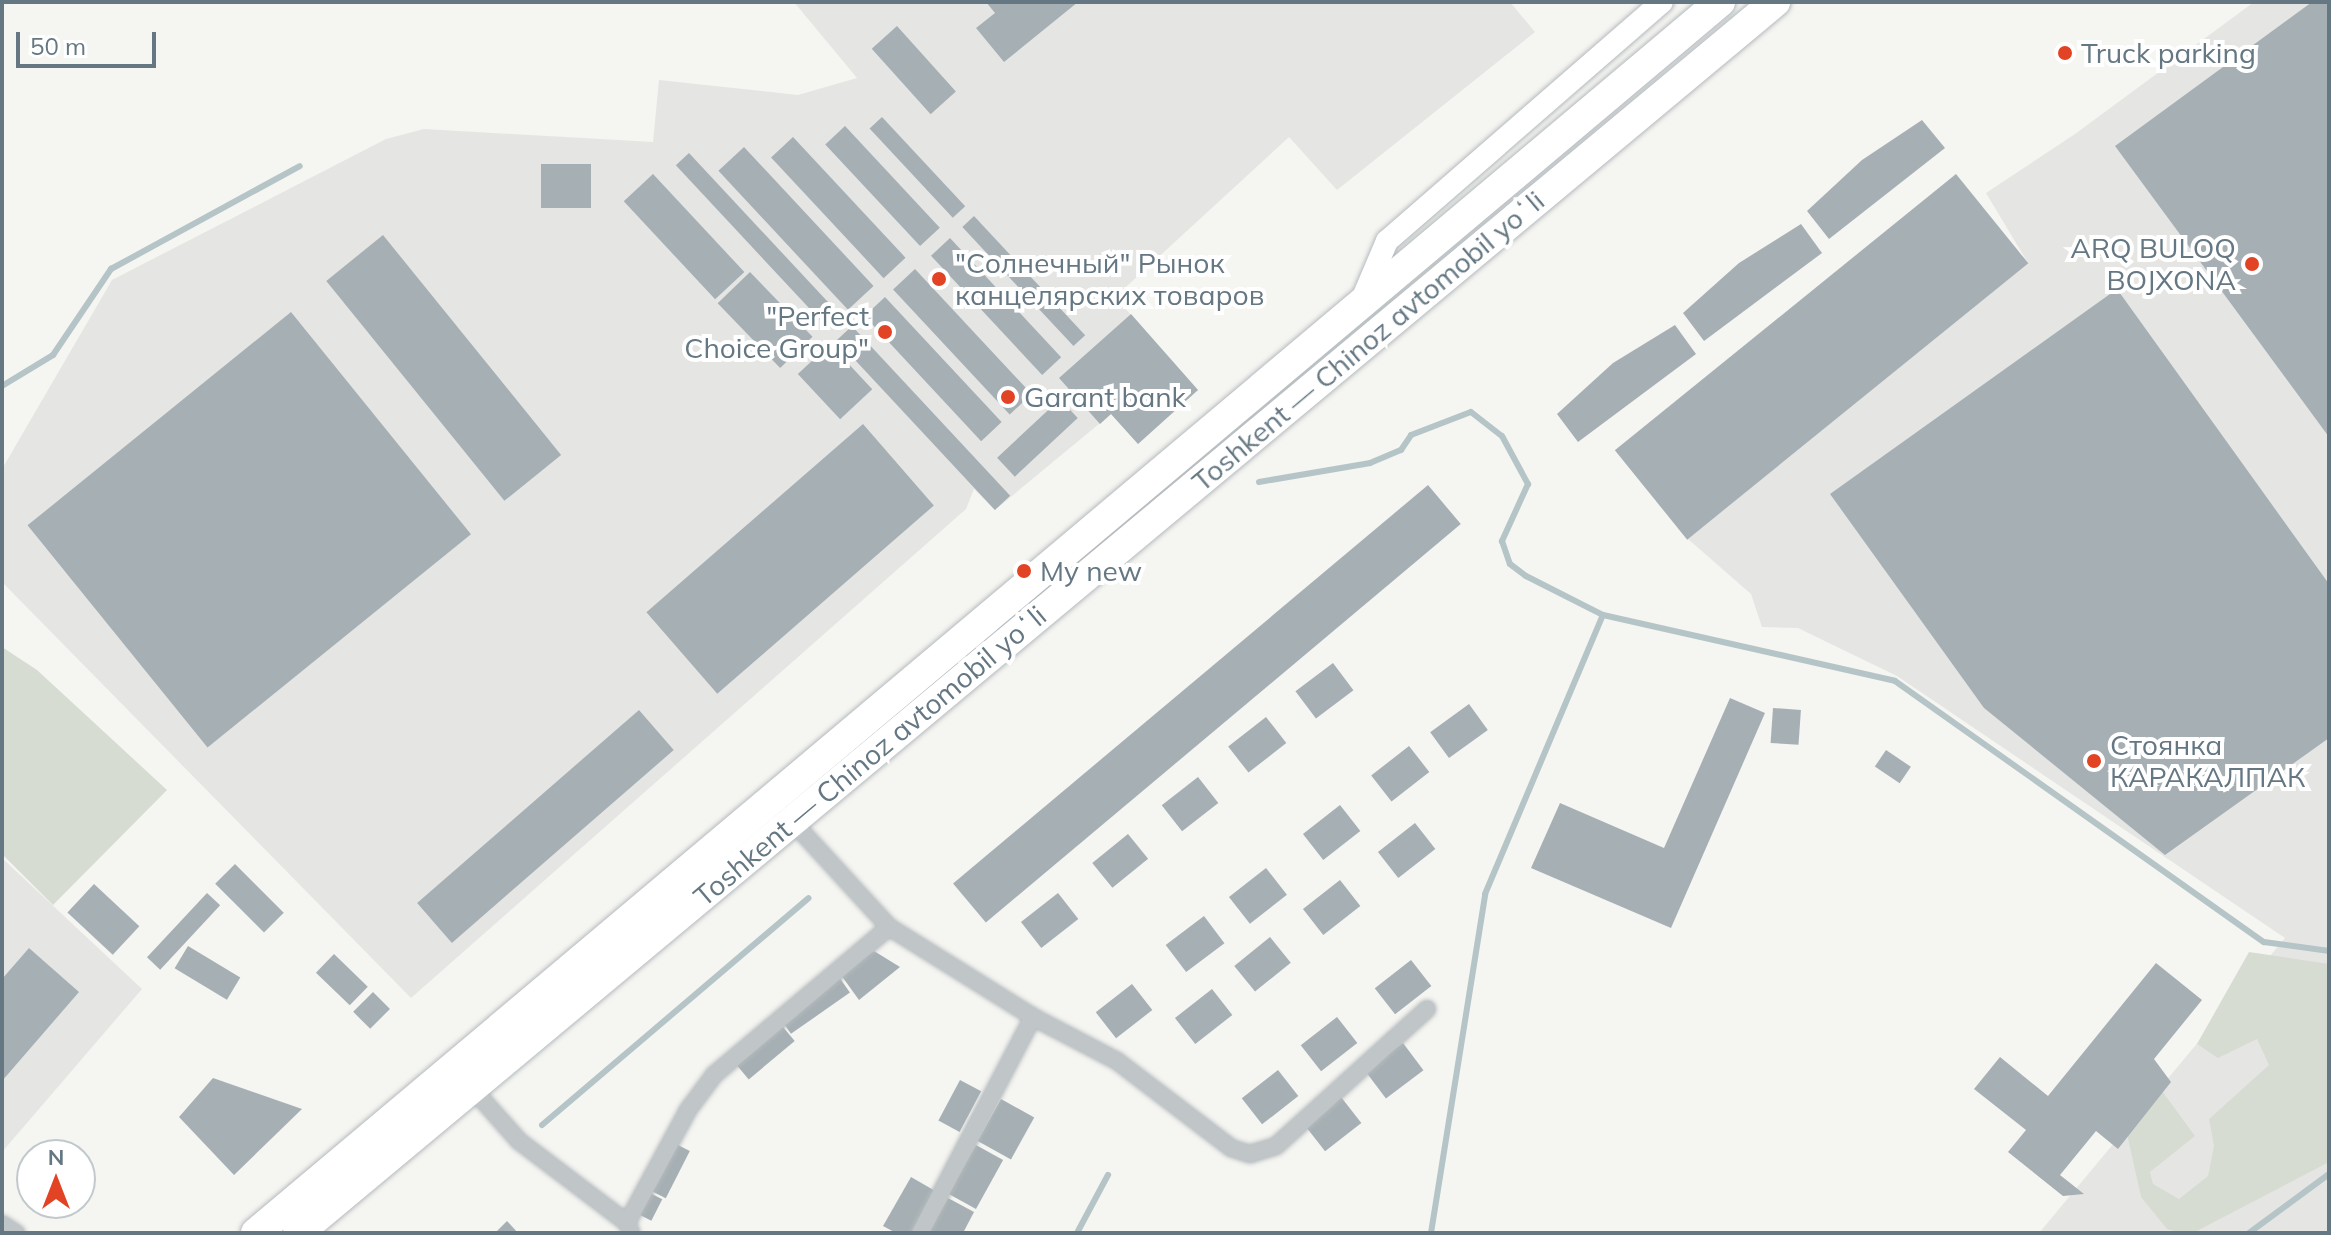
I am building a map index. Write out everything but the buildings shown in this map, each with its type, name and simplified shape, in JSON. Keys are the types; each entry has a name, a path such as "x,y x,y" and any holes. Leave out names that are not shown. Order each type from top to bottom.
{"highway":[{"name":"Toshkent — Chinoz avtomobil yoʻli","path":"256,1233 1720,2"},
{"path":"1720,2 1730,13 1735,35"},
{"name":"Toshkent — Chinoz avtomobil yoʻli","path":"298,1233 1775,2"}],"street":[{"path":"1360,305 1387,241 1662,2"},
{"path":"792,821 889,927 1033,1017 1117,1061 1231,1148 1250,1154 1276,1146 1427,1009"},
{"path":"472,1088 519,1141 629,1228 688,1110 714,1075 889,927"},
{"path":"920,1233 1033,1017"},
{"path":"2,1224 16,1233"}],"shaded area":[{"path":"794,2 1510,2 1535,32 1337,190 1289,137 1115,297 1198,390 1138,444 1111,414 995,510 974,489 966,509 411,998 2,582 2,469 112,280 386,139 424,129 653,142 659,80 798,95 857,78"},
{"path":"2254,2 2329,2 2329,1233 2039,1233 2285,938 1897,676 1798,628 1762,627 1751,594 1688,539 2028,263 1986,193 2075,134"},
{"path":"2,647 37,670 167,790 53,905 2,854"},
{"path":"2,858 142,989 2,1152"},
{"path":"2249,952 2329,964 2329,1162 2193,1233 2167,1229 2141,1197 2127,1134 2162,1091 2195,1136 2150,1172 2153,1184 2179,1199 2208,1176 2214,1146 2209,1119 2269,1065 2257,1039 2218,1058 2197,1044"}],"waterway":[{"path":"2,386 53,355 111,269 300,166"},
{"path":"1259,482 1370,463 1401,450 1411,435 1471,412 1502,436 1528,484 1502,541 1510,564 1526,576 1603,615 1895,681 2264,942 2329,951"},
{"path":"1431,1233 1485,894 1603,615"},
{"path":"542,1125 809,898"},
{"path":"2249,1233 2329,1174"},
{"path":"1077,1233 1108,1175"}],"place":[{"name":"Truck parking","path":"2065,53"},
{"name":"ARQ BULOQ BOJXONA","path":"2252,264"},
{"name":"\"Солнечный\" Рынок канцелярских товаров","path":"939,279"},
{"name":"\"Perfect Choice Group\"","path":"885,332"},
{"name":"Garant bank","path":"1008,397"},
{"name":"My new","path":"1024,571"},
{"name":"Стоянка КАРАКАЛПАК","path":"2094,761"}]}
